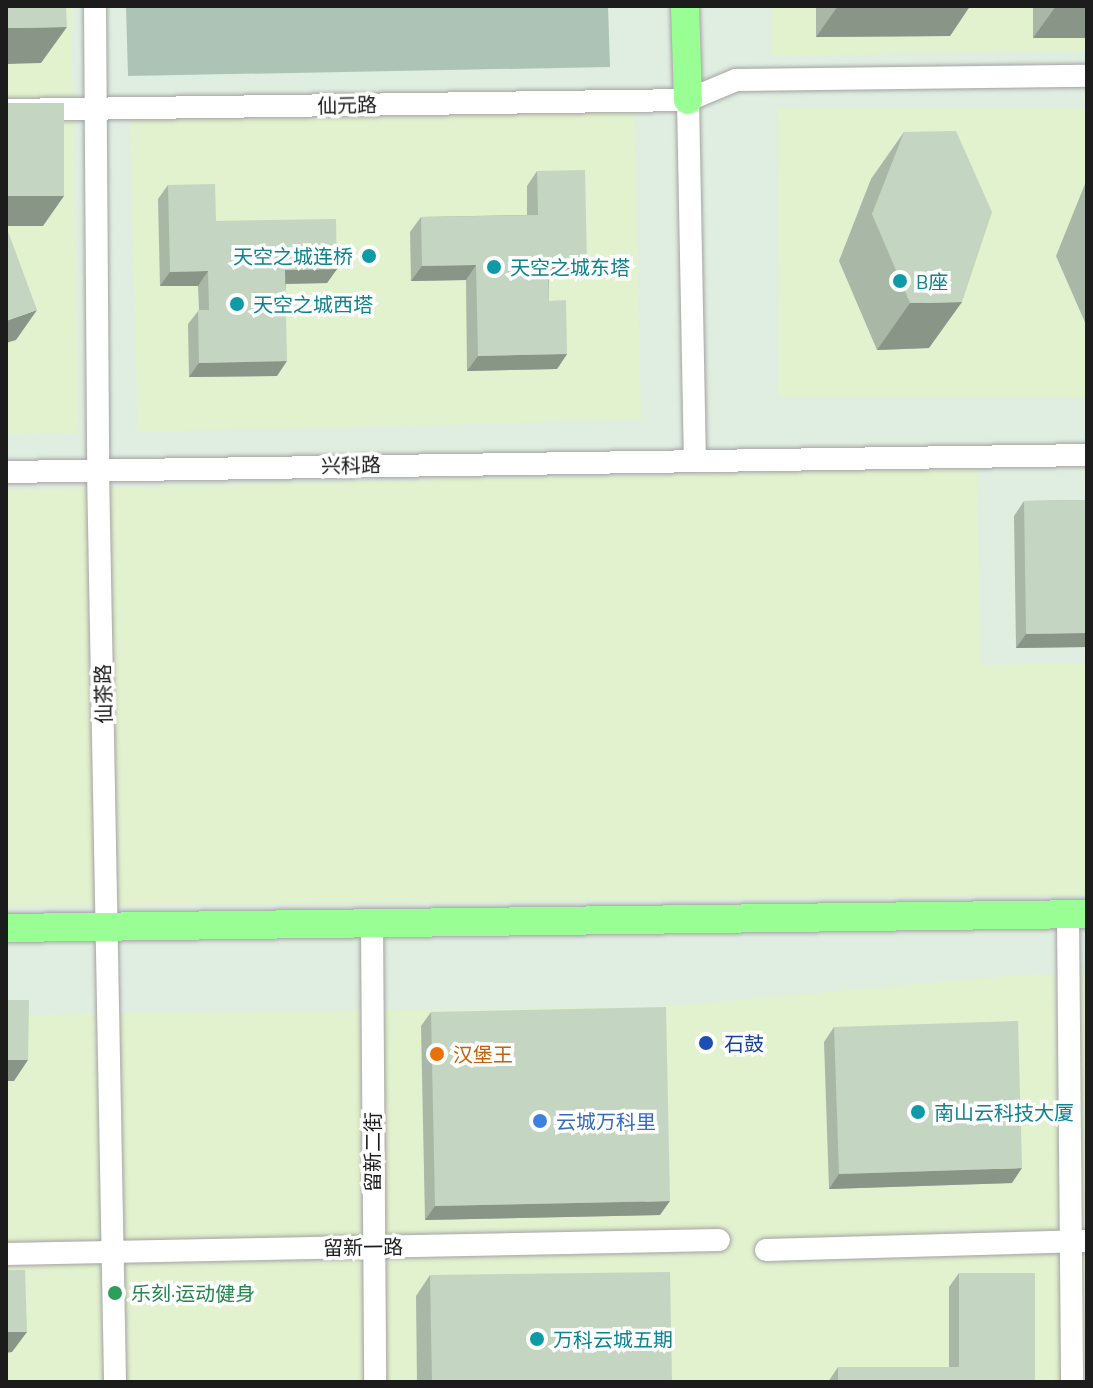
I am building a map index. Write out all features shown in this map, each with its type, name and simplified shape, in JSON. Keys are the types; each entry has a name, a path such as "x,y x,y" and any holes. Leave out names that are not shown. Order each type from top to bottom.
{"main road":[{"path":"685,6 688,100"},
{"path":"6,928 1078,914"}],"street":[{"name":"仙茶路","path":"95,6 98,470 115,1382"},
{"path":"695,460 688,100 736,80 1087,76"},
{"name":"仙元路","path":"6,110 688,100"},
{"name":"兴科路","path":"6,472 1087,455"},
{"path":"1072,1382 1080,1241 1078,914"},
{"name":"留新二街","path":"372,923 375,1382"},
{"name":"留新一路","path":"6,1254 719,1240"},
{"path":"766,1250 1080,1241"}],"shaded area":[{"path":"6,6 71,6 78,433 6,434"},
{"path":"126,6 608,6 610,67 128,76"},
{"path":"771,6 1087,6 1087,51 771,56"},
{"path":"634,108 641,420 138,432 130,120"},
{"path":"778,108 1087,108 1087,397 779,397"},
{"path":"977,468 981,665 1087,663 1087,895 6,906 6,490"},
{"path":"1087,974 1087,1382 6,1382 6,1015 659,1007 1019,975"}],"building":[{"path":"6,6 66,6 67,27 6,28"},
{"path":"6,103 64,103 64,196 6,196"},
{"path":"956,131 992,212 962,302 910,303 872,214 904,132"},
{"name":"天空之城东塔","path":"585,170 587,263 548,264 549,301 566,300 567,354 478,356 476,265 422,266 421,217 538,215 537,171"},
{"name":"天空之城西塔","path":"215,184 216,221 336,219 337,269 285,270 287,361 199,363 198,310 209,310 208,271 170,272 168,185"},
{"path":"6,226 37,310 6,321"},
{"path":"1087,500 1087,633 1026,634 1024,501"},
{"path":"6,1000 29,1000 28,1060 6,1060"},
{"name":"云城万科里","path":"666,1007 670,1201 435,1206 431,1012"},
{"name":"南山云科技大厦","path":"1018,1021 1022,1168 839,1174 834,1027"},
{"path":"6,1270 25,1270 27,1332 6,1332"},
{"name":"万科云城五期","path":"670,1272 672,1382 432,1382 430,1275"},
{"path":"959,1273 1035,1273 1035,1382 838,1382 838,1367 959,1367"}],"place":[{"name":"天空之城连桥","path":"369,256"},
{"name":"天空之城东塔","path":"494,267"},
{"name":"B座","path":"900,281"},
{"name":"天空之城西塔","path":"237,304"},
{"name":"石鼓","path":"706,1043"},
{"name":"汉堡王","path":"437,1054"},
{"name":"南山云科技大厦","path":"918,1112"},
{"name":"云城万科里","path":"540,1121"},
{"name":"乐刻·运动健身","path":"115,1293"},
{"name":"万科云城五期","path":"537,1339"}]}
